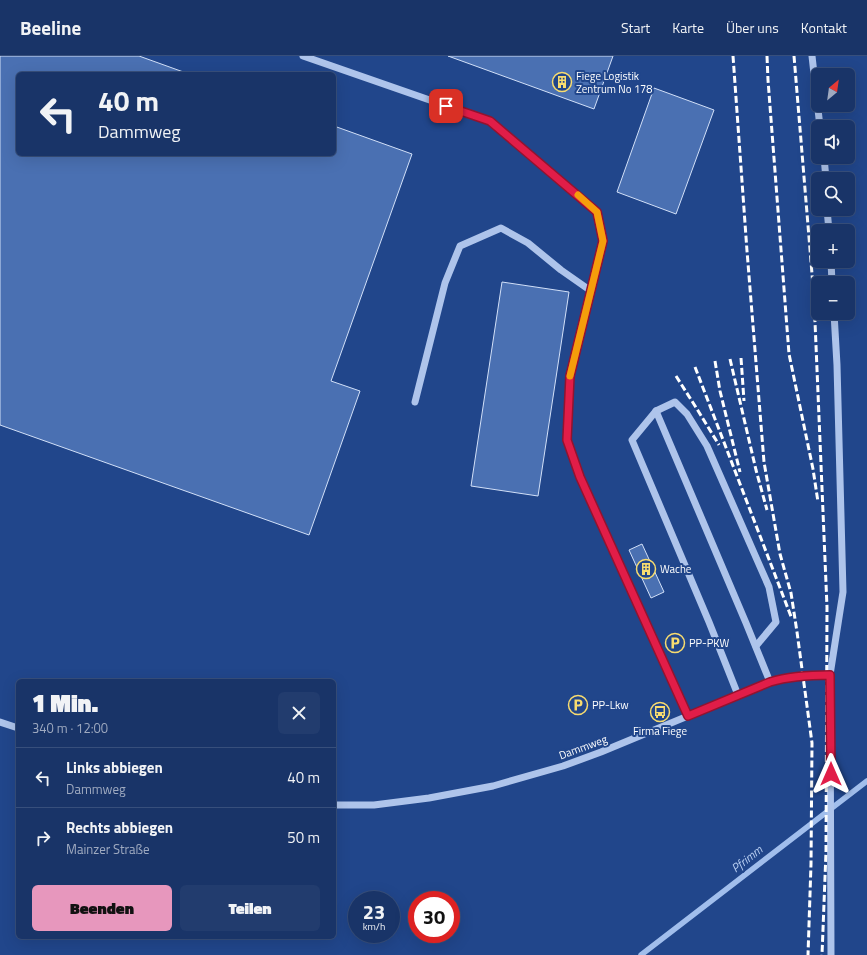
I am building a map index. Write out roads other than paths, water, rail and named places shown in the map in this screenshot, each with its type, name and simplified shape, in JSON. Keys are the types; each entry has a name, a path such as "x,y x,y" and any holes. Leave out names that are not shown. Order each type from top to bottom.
{"street":[{"path":"303,56 490,121 597,212 603,241 570,376 567,440 580,477 688,716"},
{"path":"812,56 819,120"},
{"path":"415,402 446,283 460,246 501,228 528,243 561,270 591,291"},
{"path":"831,955 830,675 843,592 834,320"},
{"path":"738,695 709,622 632,440 656,411 675,402 687,414 707,446 769,587 776,622 756,646"},
{"path":"656,411 770,682"},
{"name":"Dammweg","path":"336,805 374,805 429,798 493,786 569,764 782,678 830,675"},
{"path":"0,722 16,727"}],"waterway":[{"name":"Pfrimm","path":"641,955 867,781"}],"railway":[{"path":"733,56 764,462 780,554 791,593 812,743 811,864 808,955"},
{"path":"767,56 789,354 813,469 818,502"},
{"path":"794,56 814,298 827,607 826,852 822,955"},
{"path":"741,358 744,401"},
{"path":"730,359 767,510"},
{"path":"715,361 720,391 740,472"},
{"path":"695,367 792,619"},
{"path":"676,376 719,445"}],"place":[{"name":"Fiege Logistik Zentrum No 178","path":"562,82"},
{"name":"Wache","path":"646,569"},
{"name":"PP-PKW","path":"675,643"},
{"name":"PP-Lkw","path":"578,705"},
{"name":"Firma Fiege","path":"660,712"}]}
